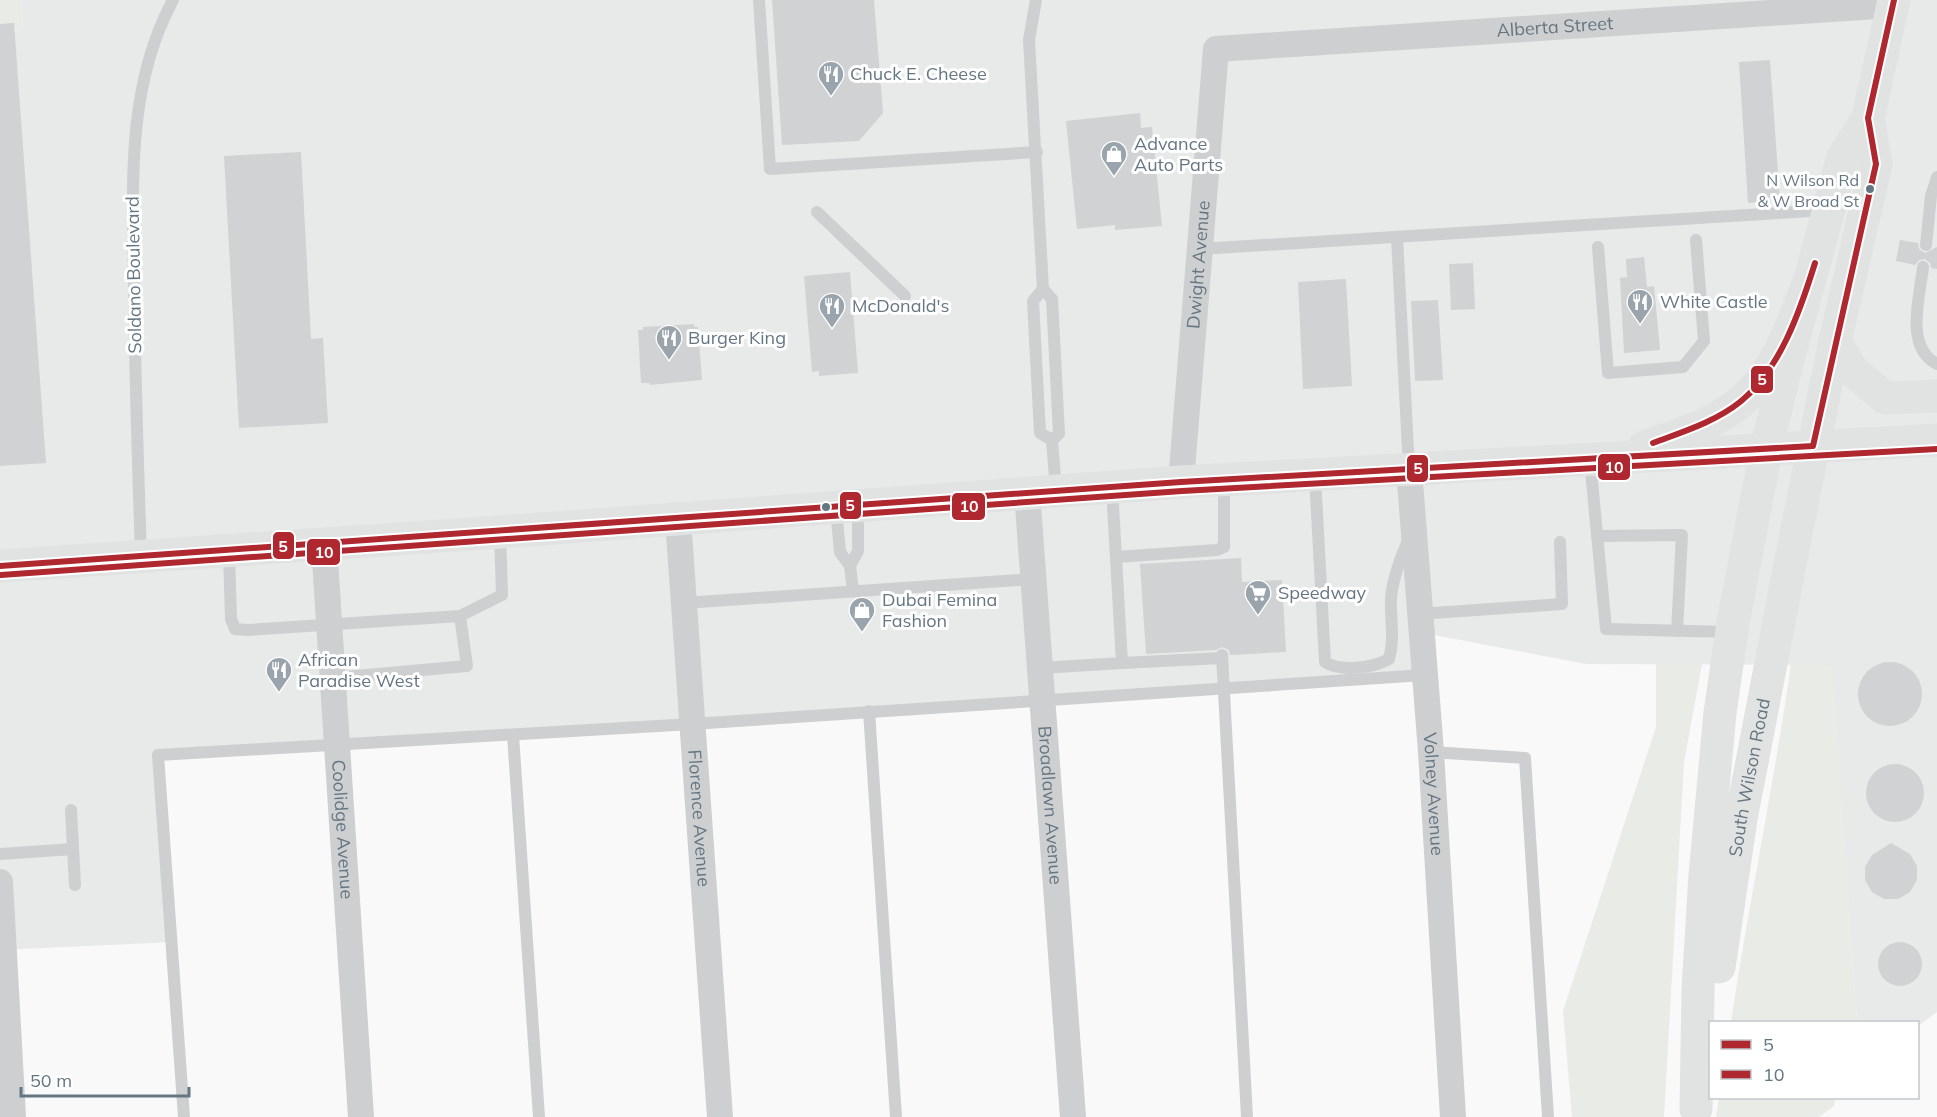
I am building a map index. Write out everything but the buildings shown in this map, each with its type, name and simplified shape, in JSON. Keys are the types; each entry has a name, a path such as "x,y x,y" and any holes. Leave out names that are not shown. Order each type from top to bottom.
{"main road":[{"path":"1603,458 1709,423 1755,390 1770,373 1810,279 1843,157 1868,118 1893,3"},
{"name":"South Wilson Road","path":"1710,1021 1741,819 1813,447 1876,164 1868,118"},
{"name":"South Wilson Road","path":"1696,1113 1698,989 1705,875 1720,713 1732,632 1766,450 1810,279"},
{"path":"1835,341 1851,369 1885,398 1937,396"},
{"path":"0,566 1224,479 1937,440"},
{"name":"South Wilson Road","path":"1696,1113 1709,1028"}],"street":[{"name":"Alberta Street","path":"1216,49 1893,3"},
{"name":"Dwight Avenue","path":"1180,482 1216,49"},
{"name":"Volney Avenue","path":"1409,469 1431,752 1453,1117"},
{"name":"Broadlawn Avenue","path":"1042,492 1034,579 1073,1117"},
{"name":"Florence Avenue","path":"678,519 720,1117"},
{"name":"Coolidge Avenue","path":"324,544 361,1117"},
{"path":"0,882 13,1117"}],"lane":[{"name":"Soldano Boulevard","path":"141,557 132,158 141,84 157,29 172,0"},
{"path":"759,0 770,170 1037,152"},
{"path":"1036,0 1029,40 1043,289 1052,299 1059,434 1052,440 1042,492"},
{"path":"1926,245 1931,196 1937,177"},
{"path":"1200,249 1828,210"},
{"path":"816,212 905,296"},
{"path":"1397,237 1409,469"},
{"path":"1598,247 1608,373 1683,367 1704,341 1696,240"},
{"path":"1923,267 1917,337 1921,351 1937,364"},
{"path":"1043,289 1033,300 1040,434 1052,440"},
{"path":"1603,458 1597,536 1606,629 1732,632"},
{"path":"1315,474 1324,662 1332,667 1378,665 1389,659 1392,648 1392,596 1398,564 1413,529"},
{"path":"1116,557 1217,555 1224,547 1226,537 1224,479"},
{"path":"1112,487 1122,663"},
{"path":"847,507 840,552 850,566 853,591"},
{"path":"847,507 858,551 850,566"},
{"path":"229,550 231,619 235,629 329,625 460,616 502,595 500,532"},
{"path":"1597,536 1682,535 1677,631"},
{"path":"1419,614 1562,604 1560,542"},
{"path":"684,603 1034,579"},
{"path":"333,678 467,666 460,616"},
{"path":"1041,668 1222,657 1247,1117"},
{"path":"184,1117 158,754 692,724 1424,675"},
{"path":"869,711 896,1117"},
{"path":"513,735 539,1117"},
{"path":"1431,752 1525,758 1548,1117"},
{"path":"71,810 75,885"},
{"path":"0,854 73,849"}],"shaded area":[{"path":"0,0 21,0 23,30 0,32"},
{"path":"21,0 1937,0 1937,1012 1919,1025 1919,1021 1857,1021 1832,665 1586,664 1434,635 1437,673 161,756 173,942 0,950 0,32 23,30"},
{"path":"1656,664 1702,664 1684,762 1664,1117 1572,1117 1563,1011 1656,727"},
{"path":"1791,664 1833,665 1857,1021 1731,1021"},
{"path":"1719,1099 1835,1099 1834,1106 1819,1117 1716,1117"}],"transit line":[{"name":"5","path":"0,566 1181,482 1813,446 1876,164 1868,118 1894,0"},
{"name":"5","path":"1653,443 1720,415 1740,402 1754,389 1766,374 1787,338 1815,263"},
{"name":"10","path":"1,575 1182,491 1937,449"}],"place":[{"name":"Chuck E. Cheese","path":"831,97"},
{"name":"Advance Auto Parts","path":"1114,177"},
{"name":"N Wilson Rd & W Broad St","path":"1870,189"},
{"name":"White Castle","path":"1640,325"},
{"name":"McDonald's","path":"832,329"},
{"name":"Burger King","path":"669,361"},
{"name":"Speedway","path":"1258,616"},
{"name":"Dubai Femina Fashion","path":"862,633"},
{"name":"African Paradise West","path":"279,693"}]}
